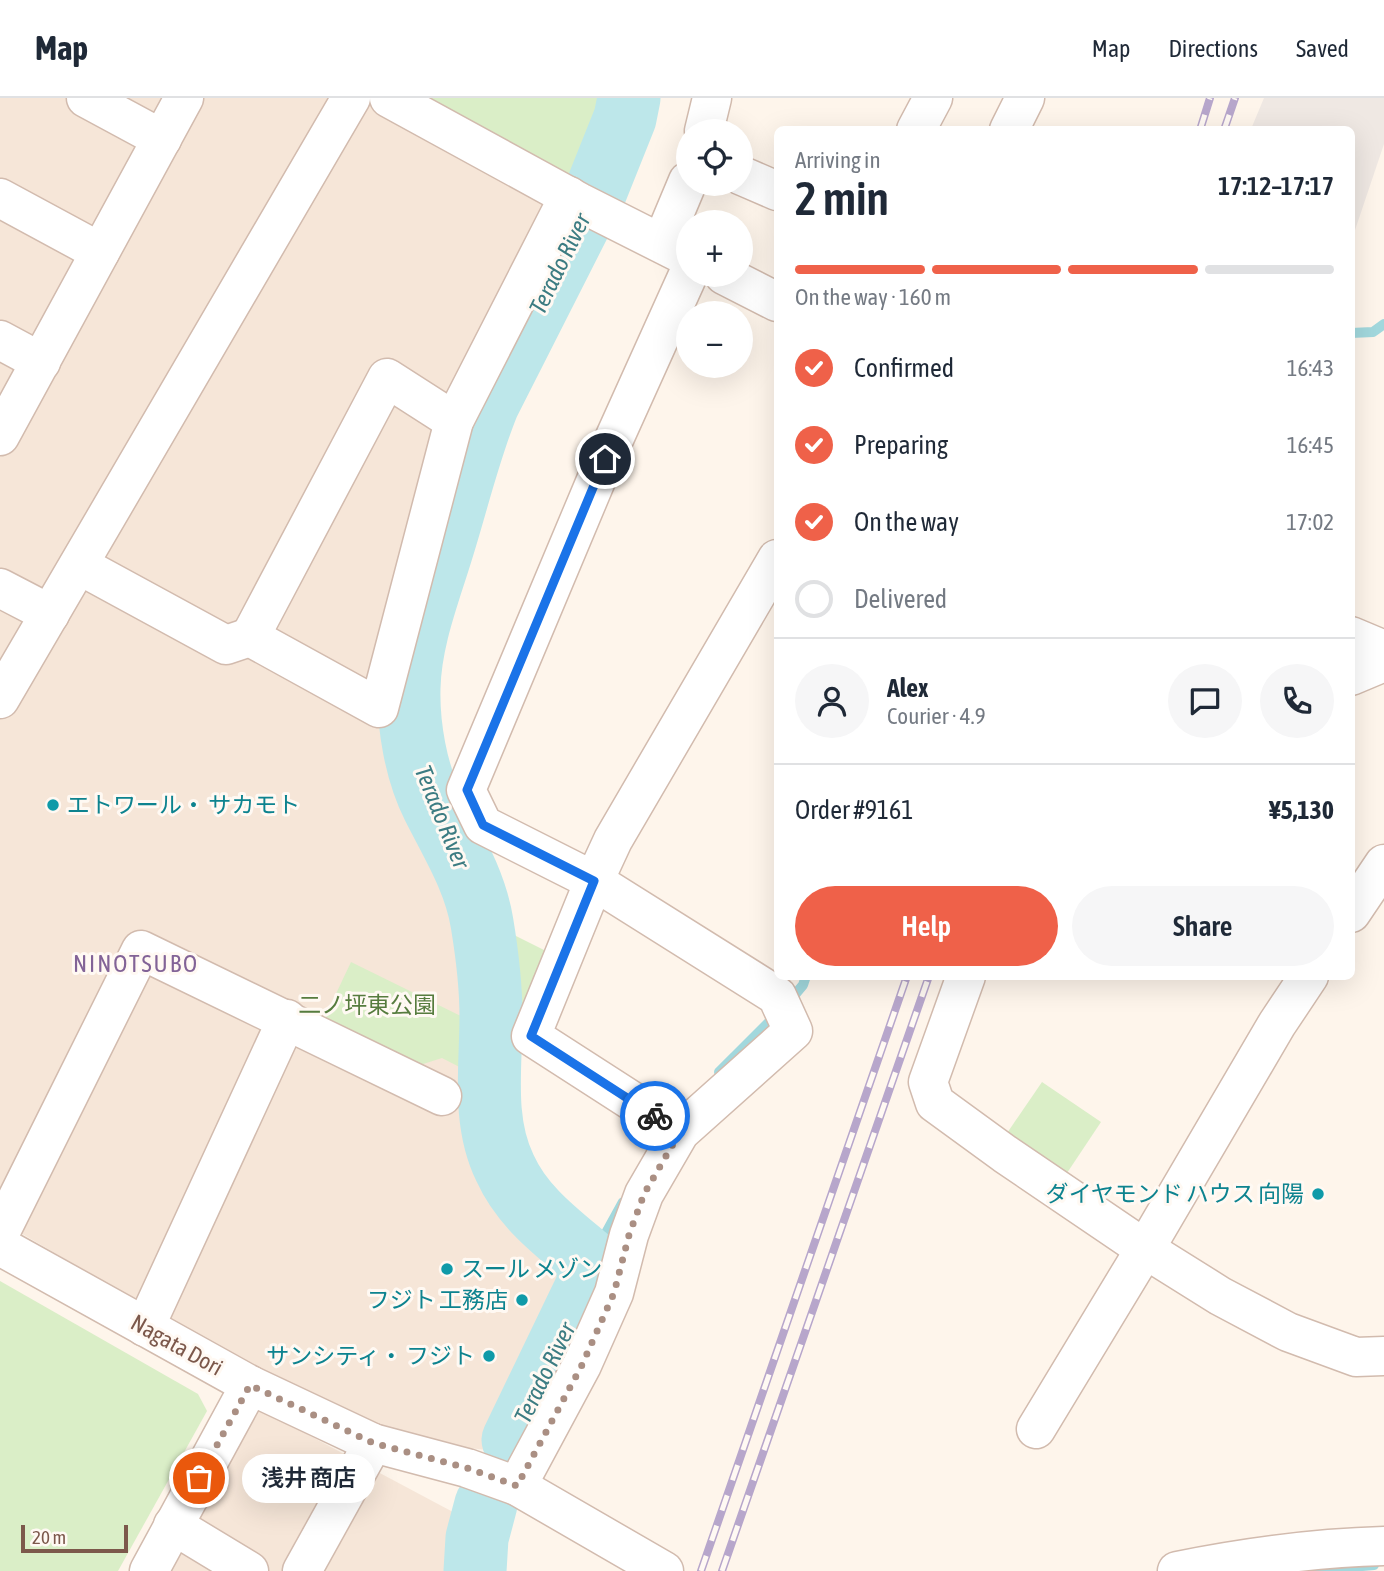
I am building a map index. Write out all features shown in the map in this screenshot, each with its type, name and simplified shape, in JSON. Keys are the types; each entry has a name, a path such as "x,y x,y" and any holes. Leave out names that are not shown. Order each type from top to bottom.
{"street":[{"path":"86,98 162,139"},
{"path":"0,436 184,98"},
{"path":"0,699 351,98"},
{"path":"389,98 585,205 675,250 685,196"},
{"path":"707,119 712,98"},
{"path":"1011,126 1025,98"},
{"path":"753,180 774,190"},
{"path":"0,198 100,253"},
{"path":"250,637 379,708 454,421 585,205"},
{"path":"517,1486 582,1365 614,1293 629,1235 644,1194 680,1132 793,1031 777,996 594,881 483,825 467,790 600,472 683,287"},
{"path":"748,287 774,300"},
{"path":"0,340 41,362"},
{"path":"79,565 226,645 250,637 387,378 454,421"},
{"path":"680,1132 531,1036 613,840 774,570"},
{"path":"0,588 50,614"},
{"path":"1355,638 1384,650"},
{"path":"1355,674 1384,662"},
{"path":"1355,907 1384,864"},
{"path":"0,1233 141,950 442,1096"},
{"path":"965,980 928,1082 934,1103 1145,1250 1220,1296 1288,1332 1356,1357 1384,1356"},
{"path":"1036,1429 1145,1250 1234,1095 1306,980"},
{"path":"145,1327 287,1019"},
{"name":"Nagata Dori","path":"0,1245 250,1385 373,1443 454,1464 517,1486 602,1555 664,1571"},
{"path":"149,1571 250,1385"},
{"path":"302,1571 373,1443"},
{"path":"173,1525 249,1571"},
{"path":"1177,1571 1236,1559 1322,1548 1384,1546"}],"shaded area":[{"path":"0,98 617,98 581,190 461,436 393,694 405,745 432,832 467,898 476,973 476,1088 482,1137 495,1174 520,1216 556,1249 574,1281 574,1286 495,1451 410,1441 342,1411 173,1322 0,1221"},
{"path":"1264,98 1384,98 1384,144 1355,230 1355,126 1252,126"},
{"path":"254,1406 468,1520 465,1571 165,1571"}],"green space":[{"path":"411,98 614,98 580,187"},
{"path":"506,931 548,952 523,1029 503,1019"},
{"name":"二ノ坪東公園","path":"351,962 473,1022 471,1073 442,1058 420,1065 324,1019"},
{"path":"1042,1082 1101,1122 1063,1179 1003,1139"},
{"path":"0,1281 198,1394 207,1411 118,1571 0,1571"}],"waterway":[{"name":"Terado River","path":"513,1440 589,1282 586,1257 551,1227 520,1194 498,1150 490,1113 491,1017 482,923 468,877 427,793 418,764 410,718 410,669 422,613 470,454 488,404 595,193 625,118 629,98"},
{"path":"1355,333 1373,332 1384,324"},
{"path":"788,1003 805,980"},
{"path":"719,1072 777,1014"},
{"path":"586,1257 606,1233 623,1202"},
{"name":"Terado River","path":"475,1571 477,1538 486,1504"},
{"path":"1317,1570 1374,1565"}],"railway":[{"path":"1201,126 1210,98"},
{"path":"1225,126 1235,98"},
{"path":"701,1571 906,980"},
{"path":"722,1571 928,980"}],"way so far":[{"path":"199,1478 250,1385 373,1443 467,1468 517,1486 582,1365 614,1293 629,1235 644,1194 680,1132 655,1116"}],"place":[{"name":"エトワール・ サカモト","path":"53,805"},
{"name":"ダイヤモンド ハウス 向陽","path":"1318,1194"},
{"name":"スール メゾン","path":"447,1269"},
{"name":"フジト 工務店","path":"522,1300"},
{"name":"サンシティ・ フジト","path":"489,1356"},
{"name":"浅井 商店","path":"199,1478"}],"district":[{"name":"NINOTSUBO","path":"136,964"}],"route":[{"path":"605,459 467,790 483,825 594,881 531,1036 655,1116"}]}
